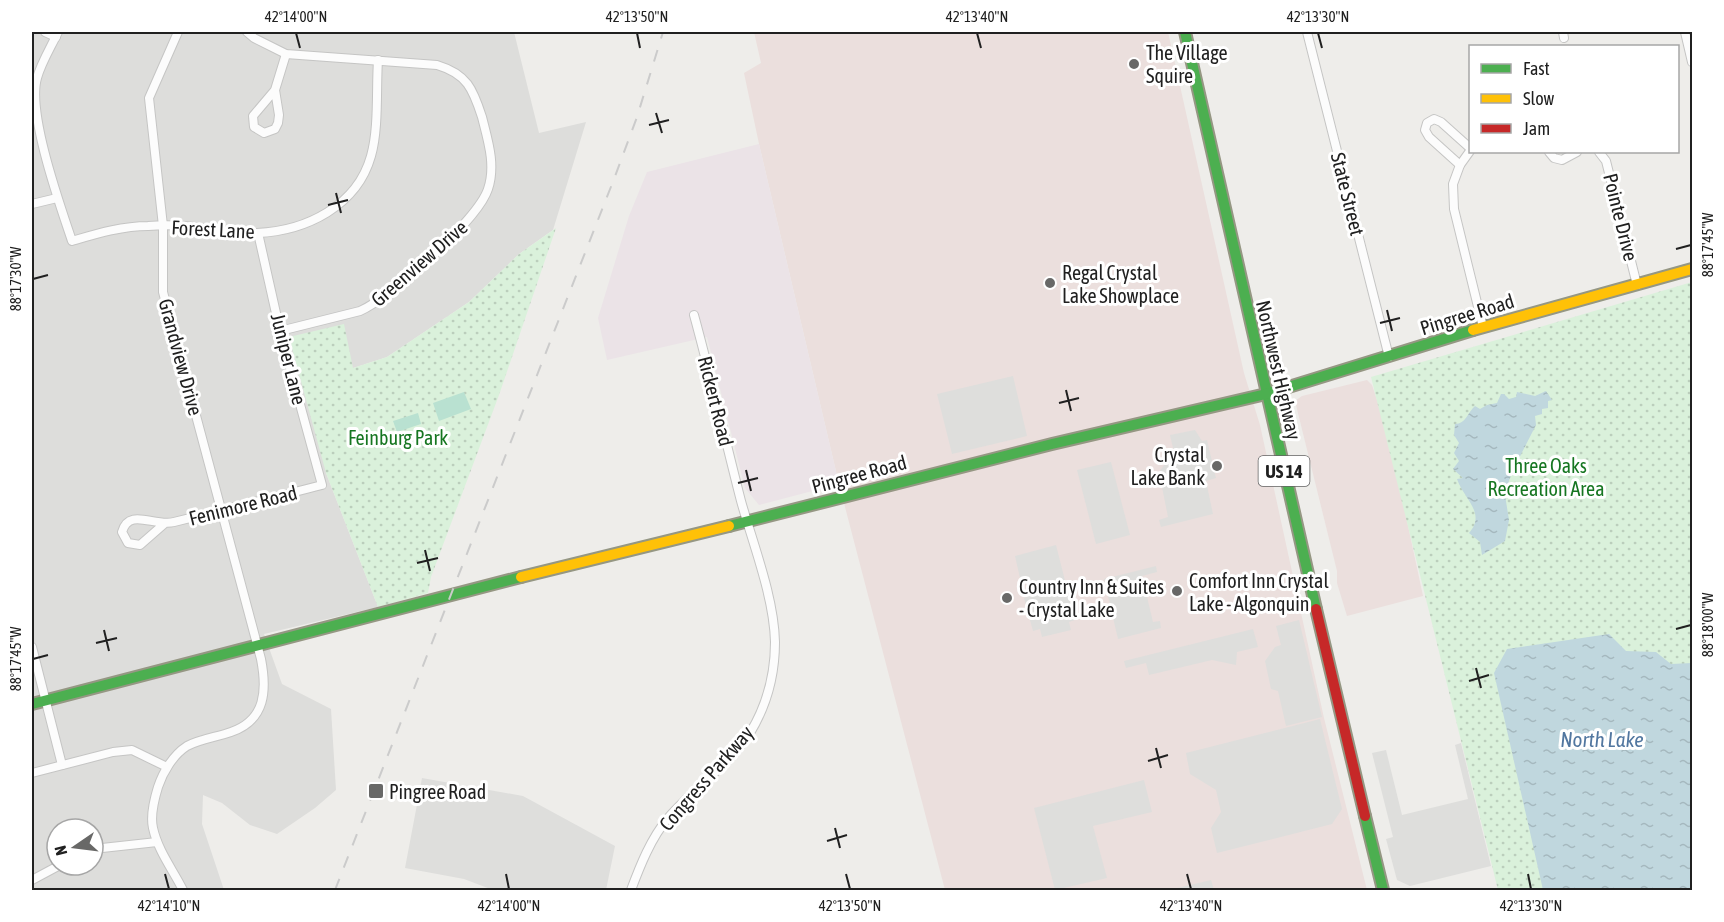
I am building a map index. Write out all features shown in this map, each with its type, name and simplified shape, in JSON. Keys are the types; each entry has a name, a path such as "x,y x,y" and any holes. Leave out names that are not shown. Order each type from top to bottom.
{"street":[{"path":"32,204 57,198 35,109 37,78 57,34 45,32"},
{"name":"Grandview Drive","path":"168,767 188,746 238,729 253,717 263,699 265,685 261,659 163,292 164,226 149,98 178,32"},
{"name":"Greenview Drive","path":"247,32 286,54 437,65 451,69 471,86 491,153 492,172 488,190 468,222 372,306 280,331"},
{"name":"Northwest Highway","path":"1185,32 1266,394 1383,891"},
{"name":"State Street","path":"1307,32 1389,357"},
{"path":"1685,32 1692,57"},
{"path":"275,90 252,116 254,127 264,133 275,129 278,123 275,90 286,54"},
{"name":"Forest Lane","path":"57,198 72,241 128,227 183,226 258,233 289,229 313,221 334,209 356,189 371,156 378,60"},
{"path":"1460,165 1429,137 1425,130 1427,123 1434,119 1442,122 1469,149"},
{"path":"1469,152 1460,165 1453,184 1454,208 1483,327"},
{"path":"1551,153 1554,158 1562,160 1575,153"},
{"name":"Pointe Drive","path":"1600,153 1606,161 1637,285"},
{"name":"Juniper Lane","path":"258,233 280,331 322,485"},
{"name":"Pingree Road","path":"32,704 451,594 747,522 1052,444 1266,394 1483,327 1692,269"},
{"name":"Rickert Road","path":"694,315 747,522"},
{"name":"Fenimore Road","path":"164,524 145,519 132,519 126,522 122,532 128,543 140,544 164,524 322,485"},
{"name":"Congress Parkway","path":"631,891 647,853 667,820 723,765 749,734 770,688 775,639 766,590 747,522"},
{"path":"32,647 62,765"},
{"path":"32,773 113,752 132,750 168,767 162,776 156,794 152,816 153,828 183,891"},
{"path":"105,848 158,842"}],"shaded area":[{"path":"32,32 514,32 539,133 586,122 553,230 519,254 469,302 387,357 353,368 326,473 378,607 264,634 282,684 331,709 336,790 315,808 277,834 250,825 222,803 203,795 202,824 224,890 32,890"},
{"path":"754,32 1168,32 1244,373 1260,425 1324,718 1367,890 945,890 839,484 759,144 744,73 761,63"},
{"path":"759,144 839,484 759,505 745,488 707,337 607,360 598,318 629,216 647,172"},
{"path":"1013,376 1027,436 952,454 937,394"},
{"path":"1367,380 1372,385 1379,406 1423,596 1347,616 1337,583 1337,571 1295,401 1302,396"},
{"path":"1195,430 1202,441 1207,440 1216,478 1206,481 1213,514 1161,527 1159,520 1168,517 1159,472 1174,452 1170,435"},
{"path":"1111,462 1130,535 1096,544 1077,470"},
{"path":"1056,545 1075,620 1069,622 1071,630 1042,637 1040,629 1033,631 1024,598 1030,596 1026,577 1020,578 1015,556"},
{"path":"1156,566 1157,572 1142,576 1153,622 1160,621 1161,628 1118,639 1104,579"},
{"path":"1299,620 1322,717 1286,726 1278,691 1271,689 1265,661 1275,647 1281,645 1276,626"},
{"path":"1253,629 1258,647 1237,652 1236,665 1212,660 1149,675 1146,663 1126,668 1124,661"},
{"path":"1320,719 1342,809 1332,824 1217,853 1211,828 1221,812 1216,790 1190,774 1186,753"},
{"path":"1461,743 1491,866 1410,886 1397,880 1386,839 1393,837 1372,753 1386,750 1402,815 1468,799 1455,745"},
{"path":"422,778 523,796 615,846 606,890 493,890 464,879 405,868"},
{"path":"1144,780 1152,812 1093,826 1107,878 1055,890 1034,808"},
{"path":"1211,880 1214,890 1169,890"}],"green space":[{"name":"Feinburg Park","path":"556,228 499,395 431,577 428,593 378,607 326,473 289,337 344,324 353,368 387,357 469,302 519,254"},
{"name":"Three Oaks Recreation Area","path":"1692,282 1692,890 1498,890 1371,377"},
{"path":"464,392 471,409 439,421 433,403"},
{"path":"418,413 421,424 397,432 393,421"}],"water":[{"path":"1546,391 1552,400 1548,401 1548,408 1542,409 1542,414 1535,416 1536,425 1511,474 1505,495 1509,520 1505,541 1482,555 1480,542 1469,533 1476,519 1475,512 1457,479 1463,478 1453,469 1459,461 1454,453 1459,443 1454,435 1455,424 1464,420 1475,406 1480,409 1497,403 1501,394 1509,399 1516,397 1517,392 1535,396"},
{"name":"North Lake","path":"1609,634 1626,651 1656,652 1671,664 1692,663 1692,890 1543,890 1494,673 1507,649"}],"railway":[{"path":"335,890 614,179 637,117 663,32"}],"traffic: fast":[{"path":"1185,32 1316,609"},
{"path":"729,526 1052,444 1266,394 1473,330"},
{"path":"32,704 521,577"},
{"path":"1365,816 1383,890"}],"traffic: slow":[{"path":"1473,330 1692,269"},
{"path":"521,577 729,526"}],"traffic: jam":[{"path":"1316,609 1365,816"}],"place":[{"name":"The Village Squire","path":"1134,64"},
{"name":"Regal Crystal Lake Showplace","path":"1050,283"},
{"name":"Crystal Lake Bank","path":"1217,466"},
{"name":"Comfort Inn Crystal Lake - Algonquin","path":"1177,591"},
{"name":"Country Inn & Suites - Crystal Lake","path":"1007,598"},
{"name":"Pingree Road","path":"376,791"}]}
